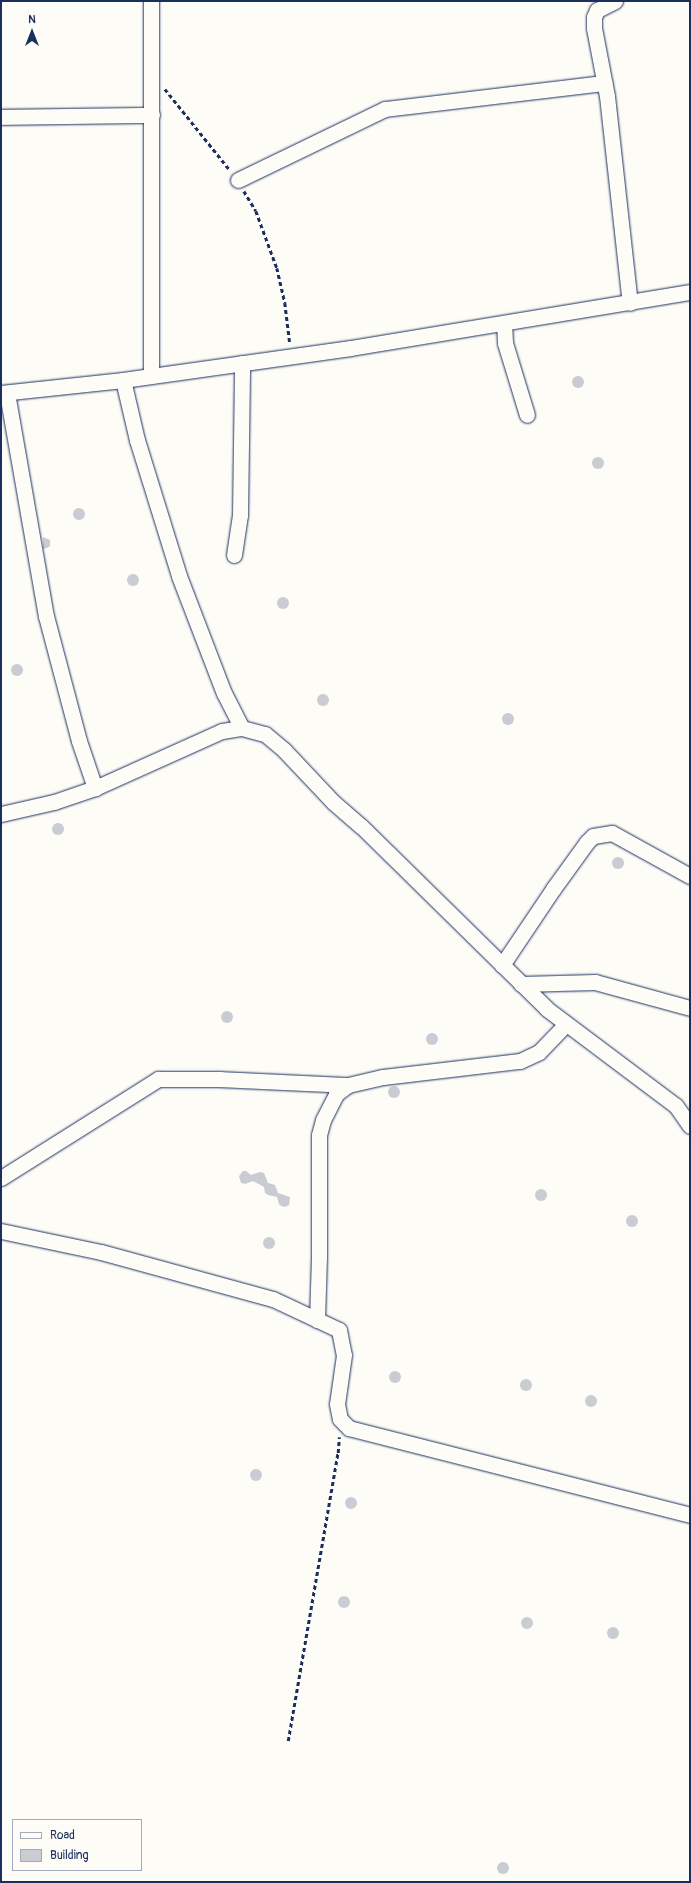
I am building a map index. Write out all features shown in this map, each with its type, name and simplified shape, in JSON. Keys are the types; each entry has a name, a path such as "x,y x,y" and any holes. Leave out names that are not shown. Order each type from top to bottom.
{"street":[{"path":"151,1 151,376"},
{"path":"615,1 595,5 594,28 614,147 630,303"},
{"path":"238,180 385,109 604,84"},
{"path":"1,117 152,115"},
{"path":"95,788 79,741 46,616 4,393 123,380 292,356 630,303 690,292"},
{"path":"504,323 505,343 527,415"},
{"path":"234,555 240,516 242,363"},
{"path":"123,380 136,440 179,576 224,693 242,728"},
{"path":"1,814 54,802 95,788 222,731 242,728 264,734 284,750 333,802 361,826 521,984 566,1025 676,1106 690,1126"},
{"path":"502,965 553,888 593,836 612,833 690,876"},
{"path":"521,984 595,982 690,1008"},
{"path":"1,1178 158,1079 220,1079 348,1085 383,1076 520,1061 539,1052 566,1025"},
{"path":"317,1320 319,1258 319,1135 323,1120 336,1094 348,1085"},
{"path":"1,1231 101,1252 274,1300 339,1330 344,1355 336,1404 340,1419 349,1428 690,1515"}],"path":[{"path":"152,71 238,180 256,211 277,268 285,303 292,356"},
{"path":"288,1741 338,1453 340,1419"}],"building":[{"path":"576,376 580,376 584,382 580,388 576,388 572,384 572,380"},
{"path":"596,457 600,457 604,463 600,469 596,469 592,465 592,461"},
{"path":"77,508 81,508 85,514 81,520 77,520 73,516 73,512"},
{"path":"43,537 50,540 50,546 43,549"},
{"path":"131,574 135,574 139,580 135,586 131,586 127,582 127,578"},
{"path":"281,597 285,597 289,603 285,609 281,609 277,605 277,601"},
{"path":"15,664 19,664 23,670 19,676 15,676 11,672 11,668"},
{"path":"321,694 325,694 329,700 325,706 321,706 317,702 317,698"},
{"path":"506,713 510,713 514,719 510,725 506,725 502,721 502,717"},
{"path":"56,823 60,823 64,829 60,835 56,835 52,831 52,827"},
{"path":"616,857 620,857 624,863 620,869 616,869 612,865 612,861"},
{"path":"225,1011 229,1011 233,1017 229,1023 225,1023 221,1019 221,1015"},
{"path":"430,1033 434,1033 438,1039 434,1045 430,1045 426,1041 426,1037"},
{"path":"392,1086 396,1086 400,1092 396,1098 392,1098 388,1094 388,1090"},
{"path":"243,1171 246,1171 251,1175 260,1172 264,1173 268,1183 275,1185 278,1193 290,1197 289,1205 285,1207 281,1206 277,1197 265,1193 264,1187 253,1181 245,1184 241,1183 239,1176"},
{"path":"539,1189 543,1189 547,1195 543,1201 539,1201 535,1197 535,1193"},
{"path":"630,1215 634,1215 638,1221 634,1227 630,1227 626,1223 626,1219"},
{"path":"267,1237 271,1237 275,1243 271,1249 267,1249 263,1245 263,1241"},
{"path":"393,1371 397,1371 401,1377 397,1383 393,1383 389,1379 389,1375"},
{"path":"524,1379 528,1379 532,1385 528,1391 524,1391 520,1387 520,1383"},
{"path":"589,1395 593,1395 597,1401 593,1407 589,1407 585,1403 585,1399"},
{"path":"254,1469 258,1469 262,1475 258,1481 254,1481 250,1477 250,1473"},
{"path":"349,1497 353,1497 357,1503 353,1509 349,1509 345,1505 345,1501"},
{"path":"342,1596 346,1596 350,1602 346,1608 342,1608 338,1604 338,1600"},
{"path":"525,1617 529,1617 533,1623 529,1629 525,1629 521,1625 521,1621"},
{"path":"611,1627 615,1627 619,1633 615,1639 611,1639 607,1635 607,1631"},
{"path":"501,1862 505,1862 509,1868 505,1874 501,1874 497,1870 497,1866"}]}
